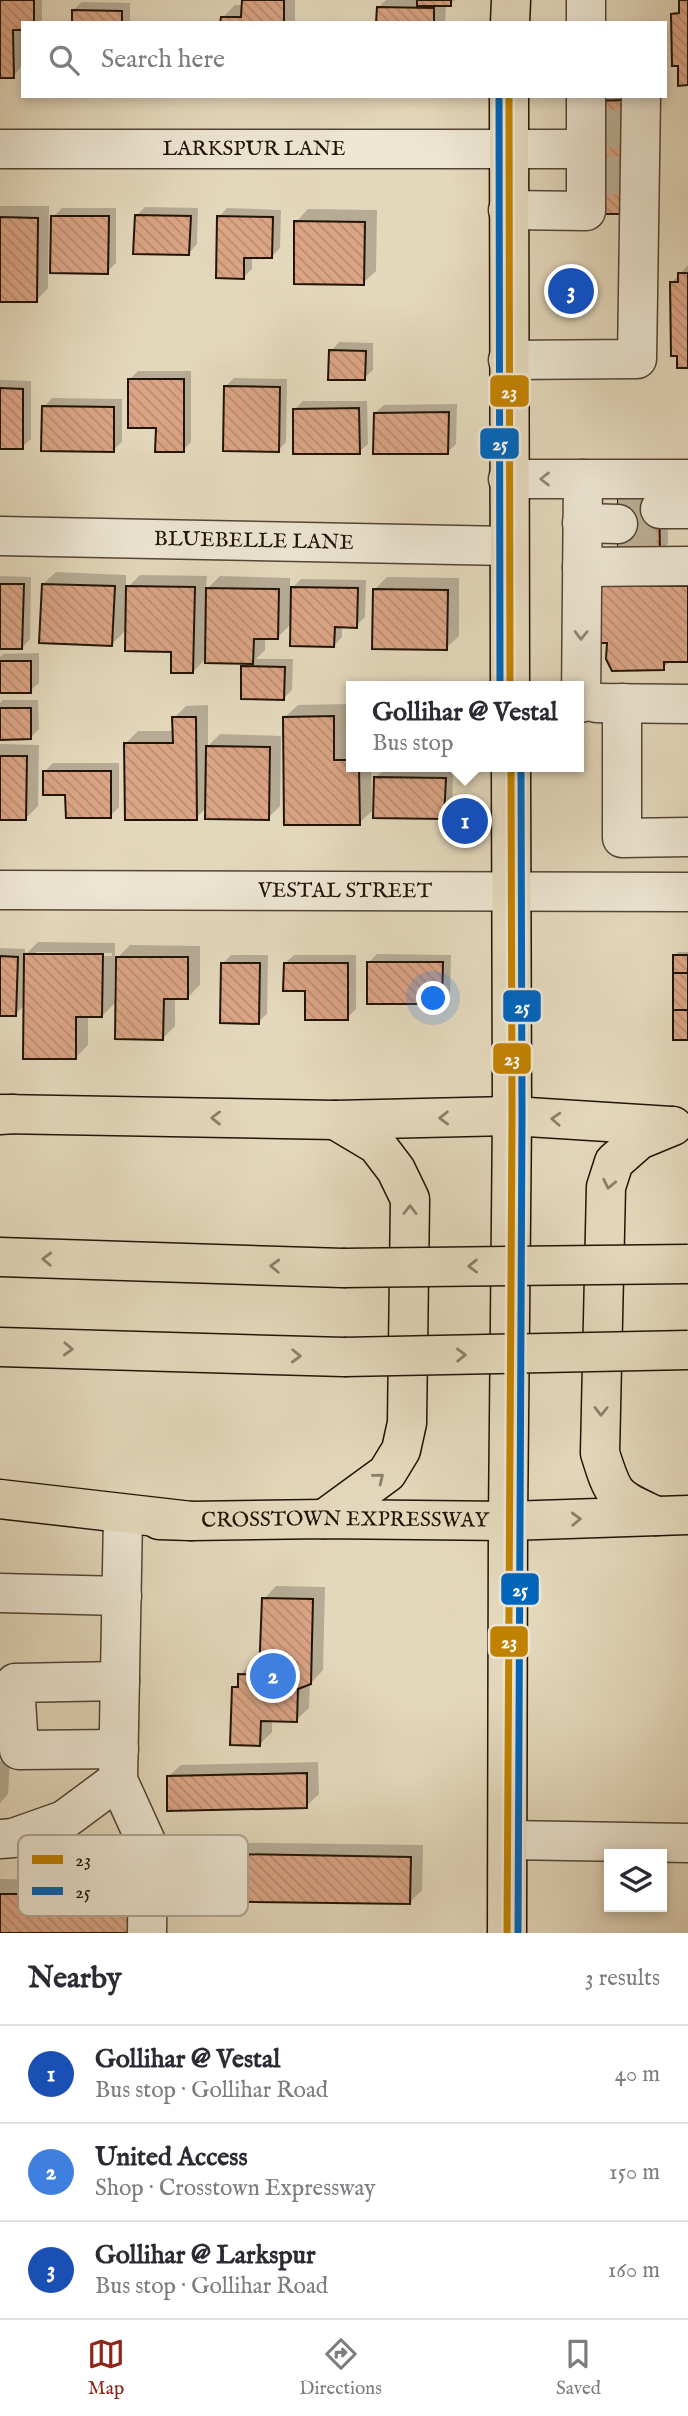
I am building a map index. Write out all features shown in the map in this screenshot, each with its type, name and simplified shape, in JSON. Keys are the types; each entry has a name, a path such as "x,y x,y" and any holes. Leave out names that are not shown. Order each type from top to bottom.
{"main road":[{"path":"510,21 511,0"},
{"path":"509,98 510,681"},
{"path":"507,1933 512,1116 511,772"},
{"path":"4,1115 335,1120 512,1116 681,1126"},
{"path":"324,1518 387,1473 401,1450 407,1423 410,1199 396,1170 377,1145 335,1120"},
{"path":"672,1516 621,1499 610,1484 600,1453 606,1187 614,1162 639,1140 681,1126"},
{"path":"0,1258 343,1268 688,1264"},
{"path":"0,1347 344,1357 688,1350"},
{"path":"0,1499 191,1521"},
{"name":"CROSSTOWN EXPRESSWAY","path":"0,1510 191,1521 324,1518 508,1521 672,1516"}],"street":[{"path":"586,0 586,21"},
{"path":"508,210 607,147"},
{"path":"508,360 637,359 639,229 607,147"},
{"path":"607,147 586,230 639,229"},
{"name":"LARKSPUR LANE","path":"0,149 508,150 607,147"},
{"path":"596,525 688,479"},
{"path":"508,480 596,525 676,531"},
{"path":"582,681 596,525"},
{"name":"BLUEBELLE LANE","path":"0,536 508,546"},
{"path":"584,703 688,704"},
{"path":"622,703 622,838 688,837"},
{"name":"VESTAL STREET","path":"0,890 688,892"},
{"path":"123,1517 119,1765 144,1835"},
{"path":"0,1593 122,1596"},
{"path":"119,1765 19,1750 15,1684 120,1681"},
{"path":"22,1835 64,1820 119,1765"},
{"path":"0,1839 18,1836"},
{"path":"508,1839 688,1843"}],"building":[{"path":"0,0 34,0 34,21 21,21 21,30 13,30 14,78 0,78"},
{"path":"242,0 284,0 284,21 220,21 221,17 241,17"},
{"path":"417,0 451,0 451,6 417,6"},
{"path":"679,0 688,0 688,85 678,86 678,66 672,66 671,14 679,13"},
{"path":"377,7 434,8 434,21 376,21"},
{"path":"72,10 122,11 122,21 72,21"},
{"path":"625,100 626,214 592,214 591,101"},
{"path":"135,215 191,216 189,255 133,254"},
{"path":"51,216 109,216 108,274 50,273"},
{"path":"217,216 273,217 272,258 244,258 244,279 216,278"},
{"path":"0,217 38,218 37,302 0,302"},
{"path":"294,221 365,222 364,285 294,284"},
{"path":"678,273 688,273 688,368 677,368 677,356 671,356 670,282 678,282"},
{"path":"329,350 366,351 365,380 328,380"},
{"path":"128,379 184,379 184,452 155,452 156,428 128,428"},
{"path":"224,386 280,387 279,452 223,451"},
{"path":"0,388 23,389 23,449 0,449"},
{"path":"42,406 114,407 114,452 41,451"},
{"path":"359,408 360,454 293,454 293,409"},
{"path":"449,412 448,454 373,454 374,413"},
{"path":"618,497 659,497 660,554 618,554"},
{"path":"0,584 24,584 22,649 0,649"},
{"path":"42,584 115,586 112,646 39,643"},
{"path":"126,586 195,587 193,673 171,673 171,652 125,651"},
{"path":"598,586 688,586 688,662 664,662 664,670 612,671 606,659 607,643 597,643"},
{"path":"291,587 358,588 357,628 335,627 334,647 290,646"},
{"path":"206,588 279,589 278,639 254,639 253,664 205,663"},
{"path":"373,589 448,590 447,650 372,649"},
{"path":"0,661 31,661 31,693 0,693"},
{"path":"241,666 285,667 284,700 241,699"},
{"path":"0,708 31,708 31,739 0,740"},
{"path":"334,716 334,760 346,760 346,772 359,772 360,825 284,825 283,717"},
{"path":"172,717 196,717 197,820 125,820 124,743 173,743"},
{"path":"206,746 270,747 269,820 205,819"},
{"path":"0,756 27,756 26,820 0,820"},
{"path":"43,771 111,771 111,818 66,818 65,795 43,795"},
{"path":"374,777 446,778 444,819 373,818"},
{"path":"24,954 103,954 102,1017 76,1017 76,1059 23,1059"},
{"path":"673,955 688,955 688,973 673,973"},
{"path":"0,956 18,957 16,1016 0,1016"},
{"path":"116,957 188,957 188,999 164,999 163,1040 115,1039"},
{"path":"367,962 443,962 442,1004 367,1004"},
{"path":"221,963 260,963 259,1024 220,1023"},
{"path":"284,963 348,963 348,1020 305,1020 305,991 283,991"},
{"path":"673,973 688,973 688,1010 673,1010"},
{"path":"673,1010 688,1010 688,1040 673,1040"},
{"path":"262,1598 313,1599 311,1684 298,1689 297,1722 261,1721 260,1746 230,1745 232,1687 238,1687 238,1674 259,1675"},
{"path":"307,1773 307,1808 167,1811 167,1776"},
{"path":"248,1854 411,1857 410,1904 248,1902"},
{"path":"0,1894 18,1894 18,1916 131,1916 130,1933 0,1933"}],"tunnel":[{"path":"591,128 625,129"},
{"path":"592,175 626,175"},
{"path":"618,509 660,509"},
{"path":"618,544 660,543"}],"transit line":[{"name":"25","path":"499,98 500,681"},
{"name":"23","path":"509,98 510,681"},
{"name":"23","path":"507,1933 512,1116 511,772"},
{"name":"25","path":"518,1933 521,772"}],"place":[{"name":"Gollihar @ Larkspur","path":"571,291"},
{"name":"Gollihar @ Vestal","path":"465,821"},
{"name":"United Access","path":"273,1676"}]}
